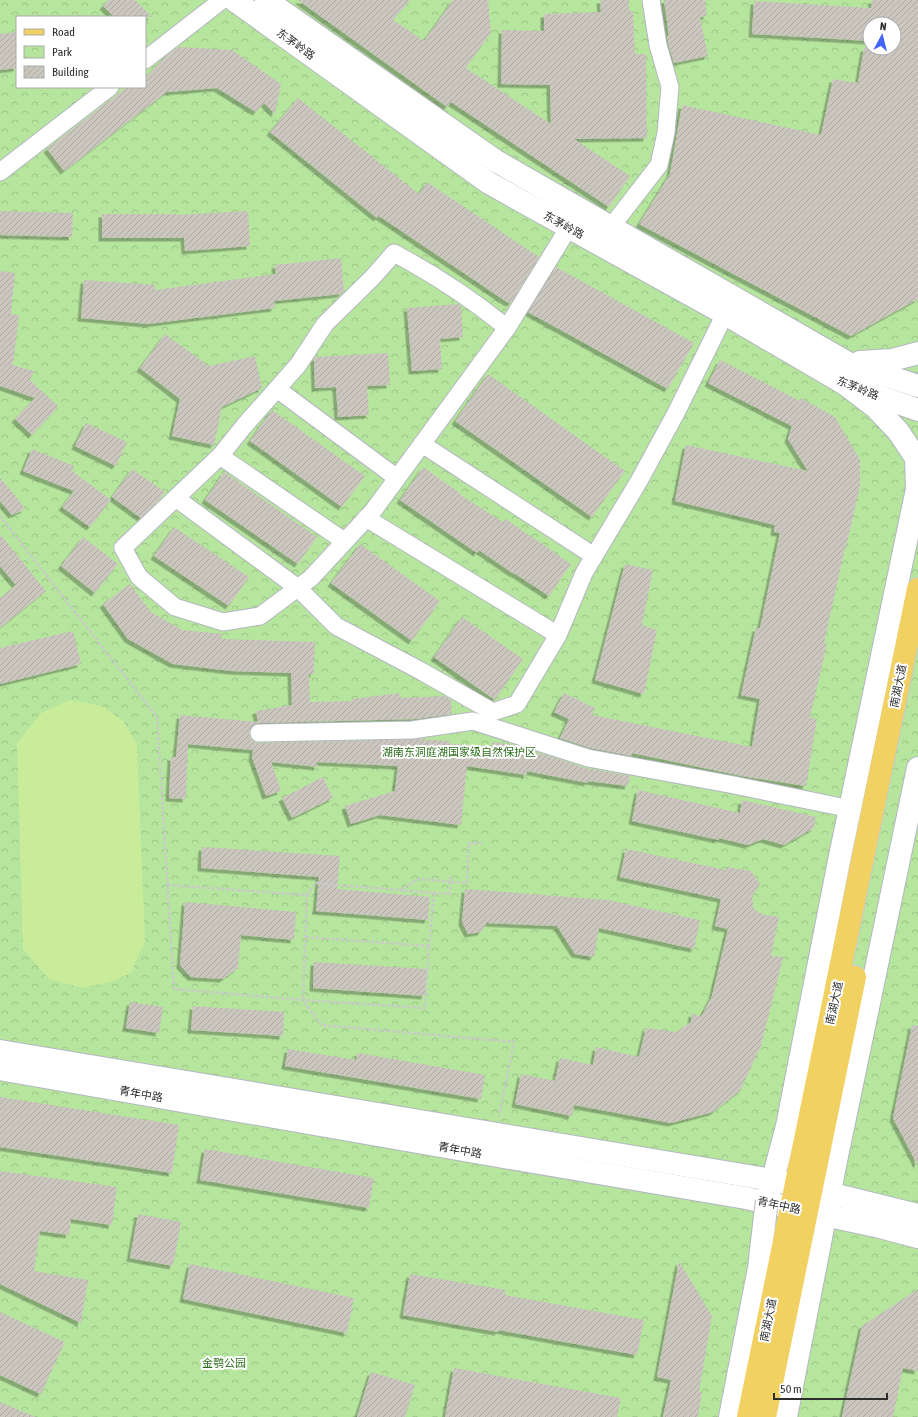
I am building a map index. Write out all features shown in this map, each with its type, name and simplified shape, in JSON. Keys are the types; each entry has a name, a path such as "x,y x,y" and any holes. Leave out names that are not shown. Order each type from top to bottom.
{"main road":[{"name":"东茅岭路","path":"234,0 489,183 725,314 845,384 918,410"},
{"name":"东茅岭路","path":"266,0 496,161 848,362 918,386"},
{"path":"848,362 892,360 918,353"},
{"path":"730,1417 759,1268 766,1208 787,1126 917,489 916,458 898,431 874,407 845,384"},
{"name":"南湖大道","path":"765,1417 808,1211 918,589"},
{"name":"南湖大道","path":"812,1189 918,664"},
{"path":"786,1417 808,1211 812,1189 918,768"},
{"name":"青年中路","path":"0,1051 772,1180 918,1215"},
{"name":"青年中路","path":"0,1069 746,1198 918,1237"},
{"name":"南湖大道","path":"748,1417 808,1211"}],"street":[{"path":"146,59 222,0"},
{"path":"611,227 659,165 666,133 670,87 658,45 651,0"},
{"path":"0,172 109,88"},
{"path":"507,328 480,305 427,270 394,253 373,277 325,324 298,364 220,456 177,499 123,548 139,577 175,607 223,622 260,616 298,588 310,578 366,518 397,478 507,328 569,228"},
{"path":"177,499 298,588 336,626 421,671 493,712 517,704 558,636 584,573 639,481 676,413 725,314"},
{"path":"277,389 397,478"},
{"path":"422,444 594,556"},
{"path":"220,456 344,542"},
{"path":"366,518 558,636"},
{"path":"259,733 412,730 473,721 588,758 734,785 851,809"}],"path":[{"path":"0,516 157,717 174,988 303,1000 426,1008 434,893"},
{"path":"400,890 419,879 467,883 469,843 482,843"},
{"path":"451,875 450,894 315,883 307,895 303,1000 321,1026 514,1042 496,1134"},
{"path":"167,885 307,895"},
{"path":"305,937 430,946"}],"green space":[{"name":"湖南东洞庭湖国家级自然保护区","path":"0,0 918,0 918,1417 0,1417"},
{"path":"70,700 102,706 123,721 137,744 145,941 131,973 113,981 82,988 49,979 23,949 17,743 41,713"}],"building":[{"path":"109,0 135,0 152,17 113,16 103,6"},
{"path":"298,0 410,0 393,20 424,41 453,0 488,0 491,33 466,68 551,124 550,85 501,84 502,30 544,31 544,14 601,12 600,0 629,0 629,11 633,11 635,54 646,54 647,138 574,139 630,176 609,207 451,102 447,107"},
{"path":"664,0 705,0 707,16 700,17 708,56 674,63 668,43 667,36 669,36"},
{"path":"872,0 918,0 918,299 851,336 639,224 670,174 682,105 821,135 833,79 858,83 863,56 902,56 902,16 862,16 862,41 752,34 754,1 871,8"},
{"path":"16,32 16,68 0,70 0,34"},
{"path":"178,47 232,50 281,84 275,114 264,103 256,112 217,88 167,92 64,171 47,149 126,88 146,88 146,77 166,56"},
{"path":"298,98 419,194 427,182 539,257 511,303 507,302 379,216 377,218 270,132"},
{"path":"0,211 73,213 72,237 0,235"},
{"path":"248,211 250,246 185,251 184,238 102,238 102,214 177,215"},
{"path":"341,258 344,291 341,294 274,301 275,308 148,324 81,318 84,280 155,285 155,290 276,274 275,265"},
{"path":"556,267 694,343 668,389 528,312"},
{"path":"0,271 15,273 11,314 19,315 13,365 34,371 30,380 59,407 32,435 15,419 35,398 0,386"},
{"path":"461,305 463,337 440,339 442,369 412,371 407,308"},
{"path":"165,334 209,366 255,356 262,388 222,407 214,445 172,436 180,399 140,368"},
{"path":"388,353 390,385 367,386 369,415 338,417 336,387 315,388 314,359 316,357"},
{"path":"720,360 800,401 801,398 835,417 860,460 860,486 824,643 827,644 810,718 817,719 806,786 747,777 632,753 632,756 590,748 560,738 569,719 554,712 564,693 595,708 592,715 752,747 760,699 741,695 756,628 760,628 780,533 774,532 775,525 675,501 686,445 808,471 788,439 792,426 708,383"},
{"path":"488,374 625,471 592,517 455,421"},
{"path":"272,410 365,476 342,507 250,441"},
{"path":"86,423 127,442 116,466 75,446"},
{"path":"32,449 74,466 72,471 111,500 90,527 62,507 74,491 23,471"},
{"path":"423,467 460,493 459,494 503,522 506,519 571,564 549,596 479,550 477,553 400,500"},
{"path":"132,469 165,492 141,518 112,497"},
{"path":"224,472 317,537 298,564 205,500"},
{"path":"0,478 25,509 12,515 0,501"},
{"path":"174,527 249,577 229,606 154,556"},
{"path":"0,534 46,591 0,628 0,598 16,585 0,566"},
{"path":"83,537 118,564 95,593 61,566"},
{"path":"360,544 440,601 412,641 331,583"},
{"path":"625,564 653,570 642,625 657,630 644,694 595,680"},
{"path":"130,584 151,612 182,630 222,634 221,639 315,642 314,674 309,674 310,702 352,701 352,699 400,693 401,698 445,696 451,700 452,714 416,719 258,723 250,729 249,733 250,738 255,742 418,739 450,741 449,744 492,746 493,742 515,745 531,750 530,752 546,755 585,768 630,776 628,786 588,781 588,783 527,771 527,775 467,766 461,825 380,815 351,824 345,806 395,791 398,766 316,762 318,767 271,762 281,791 266,796 252,757 253,750 188,744 186,799 169,798 171,757 176,757 180,715 258,722 256,711 292,705 291,673 232,671 173,664 128,639 103,604"},
{"path":"462,617 523,659 495,700 434,657"},
{"path":"73,631 81,664 0,684 0,648"},
{"path":"323,777 333,798 292,818 282,798"},
{"path":"638,790 740,813 742,800 816,817 814,828 784,845 763,839 748,845 719,838 719,840 632,821"},
{"path":"202,847 340,856 337,889 430,897 428,920 316,911 319,877 201,868"},
{"path":"626,849 726,870 727,867 751,871 760,884 752,896 754,910 765,915 779,917 771,956 783,957 761,1046 740,1091 713,1112 671,1123 574,1105 572,1116 515,1104 521,1074 555,1081 560,1058 593,1065 596,1047 639,1057 646,1028 676,1032 691,1022 692,1013 701,1017 712,996 728,929 715,926 721,899 620,877"},
{"path":"465,889 608,900 700,920 694,949 599,928 594,957 575,954 557,926 487,923 481,932 468,934 462,922"},
{"path":"185,902 296,912 294,940 241,935 238,968 223,979 191,977 180,965"},
{"path":"314,962 427,969 425,996 313,988"},
{"path":"130,1002 163,1007 159,1033 126,1028"},
{"path":"193,1006 284,1012 283,1036 191,1030"},
{"path":"912,1025 918,1026 918,1166 893,1118"},
{"path":"288,1049 356,1060 358,1053 485,1075 481,1099 285,1066"},
{"path":"0,1097 179,1125 172,1173 0,1147"},
{"path":"205,1149 374,1178 369,1208 200,1180"},
{"path":"0,1171 117,1187 112,1225 71,1219 69,1235 40,1231 34,1271 88,1280 81,1323 0,1284"},
{"path":"138,1214 181,1222 173,1266 130,1258"},
{"path":"679,1261 712,1316 699,1392 702,1392 698,1417 663,1417 671,1380 657,1377"},
{"path":"190,1264 354,1298 347,1333 183,1299"},
{"path":"410,1274 506,1290 505,1295 644,1320 637,1355 499,1330 498,1332 403,1315"},
{"path":"918,1289 918,1371 903,1368 893,1417 842,1417 862,1326"},
{"path":"0,1312 65,1342 41,1394 0,1375"},
{"path":"454,1368 621,1398 617,1417 445,1417"},
{"path":"371,1372 415,1385 405,1417 357,1417"},
{"path":"0,1402 36,1417 0,1417"}],"park label":[{"name":"金鹗公园","path":"224,1363"}]}
